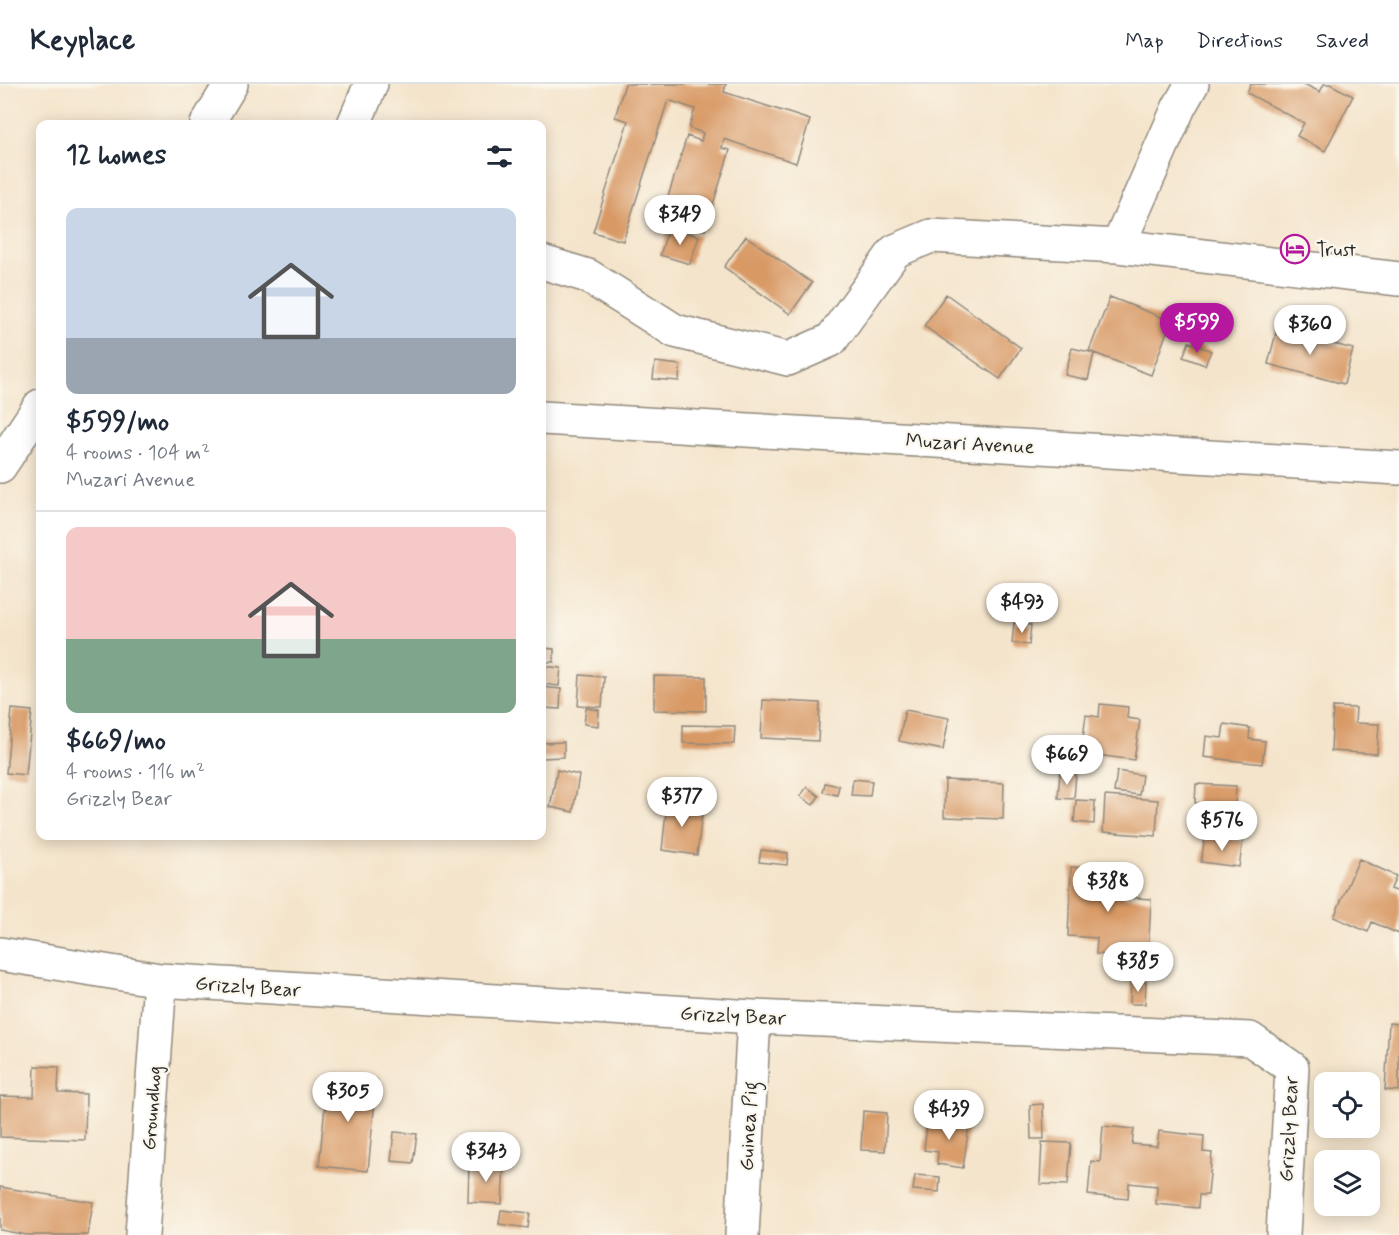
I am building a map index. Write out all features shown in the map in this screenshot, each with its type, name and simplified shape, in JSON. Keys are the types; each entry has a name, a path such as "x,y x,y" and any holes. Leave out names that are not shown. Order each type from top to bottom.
{"street":[{"path":"209,120 231,84"},
{"path":"356,120 371,84"},
{"path":"1118,246 1179,106 1192,84"},
{"path":"546,263 588,276 675,331 788,359 831,340 895,251 931,236 1118,246 1399,279"},
{"path":"0,466 36,412"},
{"name":"Muzari Avenue","path":"546,418 1399,468"},
{"name":"Grizzly Bear","path":"0,954 160,980 754,1017 1250,1038 1292,1068 1283,1235"},
{"name":"Groundhog","path":"142,1235 160,980"},
{"name":"Guinea Pig","path":"742,1235 754,1017"}],"building":[{"path":"625,84 726,84 724,92 810,120 796,163 724,139 722,148 730,150 705,230 662,216 687,136 701,141 703,133 689,128 695,109 668,100 623,241 593,232 628,121 615,117"},
{"path":"1251,84 1304,84 1320,92 1324,84 1330,84 1353,96 1325,151 1297,136 1304,123 1247,93"},
{"path":"669,227 699,236 690,264 660,255"},
{"path":"746,236 812,283 790,314 724,267"},
{"path":"946,294 1021,348 1000,379 924,326"},
{"path":"1110,297 1171,321 1151,375 1089,351"},
{"path":"1277,329 1353,349 1344,384 1268,364"},
{"path":"1189,342 1211,351 1205,365 1183,357"},
{"path":"1072,348 1094,353 1088,380 1065,375"},
{"path":"655,362 680,365 679,381 653,379"},
{"path":"1014,623 1031,625 1029,645 1012,643"},
{"path":"546,648 554,649 554,662 546,662"},
{"path":"546,666 561,668 559,686 546,684"},
{"path":"580,675 604,677 602,707 578,706"},
{"path":"654,676 706,677 706,711 654,710"},
{"path":"546,687 561,689 560,709 546,708"},
{"path":"763,700 820,703 818,741 761,738"},
{"path":"1100,704 1128,707 1127,718 1140,720 1134,760 1081,753 1086,715 1099,717"},
{"path":"1333,707 1356,708 1355,723 1379,724 1377,754 1331,751"},
{"path":"586,708 599,710 598,726 584,724"},
{"path":"12,709 32,711 26,775 6,773"},
{"path":"905,710 949,718 943,750 899,741"},
{"path":"1224,724 1250,728 1249,739 1265,741 1262,764 1204,757 1206,736 1222,738"},
{"path":"683,725 735,726 734,744 683,743"},
{"path":"564,742 564,757 546,758 546,743"},
{"path":"557,770 579,775 573,812 550,807"},
{"path":"1117,771 1142,775 1139,795 1114,792"},
{"path":"1060,772 1076,773 1074,799 1058,798"},
{"path":"853,779 872,781 870,796 851,795"},
{"path":"945,780 1004,783 1003,819 944,817"},
{"path":"825,783 839,786 837,795 823,792"},
{"path":"1196,784 1236,786 1235,805 1195,803"},
{"path":"807,787 819,796 813,805 800,796"},
{"path":"1105,796 1158,800 1156,836 1103,832"},
{"path":"1076,800 1095,801 1094,824 1074,822"},
{"path":"667,802 703,806 697,855 662,850"},
{"path":"1205,836 1243,841 1239,867 1201,862"},
{"path":"761,850 788,853 787,865 759,862"},
{"path":"1359,859 1396,876 1391,889 1399,892 1399,934 1372,922 1368,932 1334,917"},
{"path":"1071,867 1124,870 1123,897 1151,899 1148,957 1096,954 1097,938 1068,936"},
{"path":"1131,981 1146,982 1145,1004 1130,1004"},
{"path":"1389,1023 1399,1024 1399,1091 1385,1090"},
{"path":"35,1066 59,1067 58,1093 86,1094 85,1140 0,1137 0,1096 34,1097"},
{"path":"328,1075 377,1080 368,1171 319,1166"},
{"path":"1043,1104 1044,1139 1031,1139 1030,1105"},
{"path":"863,1111 887,1113 885,1151 861,1150"},
{"path":"946,1115 970,1118 963,1168 937,1164 938,1152 924,1150 927,1125 944,1128"},
{"path":"1103,1126 1134,1129 1132,1144 1157,1146 1159,1131 1204,1136 1203,1152 1212,1153 1208,1195 1199,1195 1198,1208 1156,1204 1157,1186 1129,1183 1128,1199 1088,1195 1091,1161 1100,1162"},
{"path":"394,1132 417,1134 413,1163 391,1161"},
{"path":"1042,1142 1071,1143 1068,1185 1040,1184"},
{"path":"469,1162 504,1163 502,1204 468,1202"},
{"path":"915,1175 940,1177 939,1192 913,1190"},
{"path":"0,1187 93,1202 88,1235 26,1235 0,1230"},
{"path":"501,1210 530,1213 528,1228 499,1224"}],"place":[{"name":"Trust","path":"1295,249"}]}
